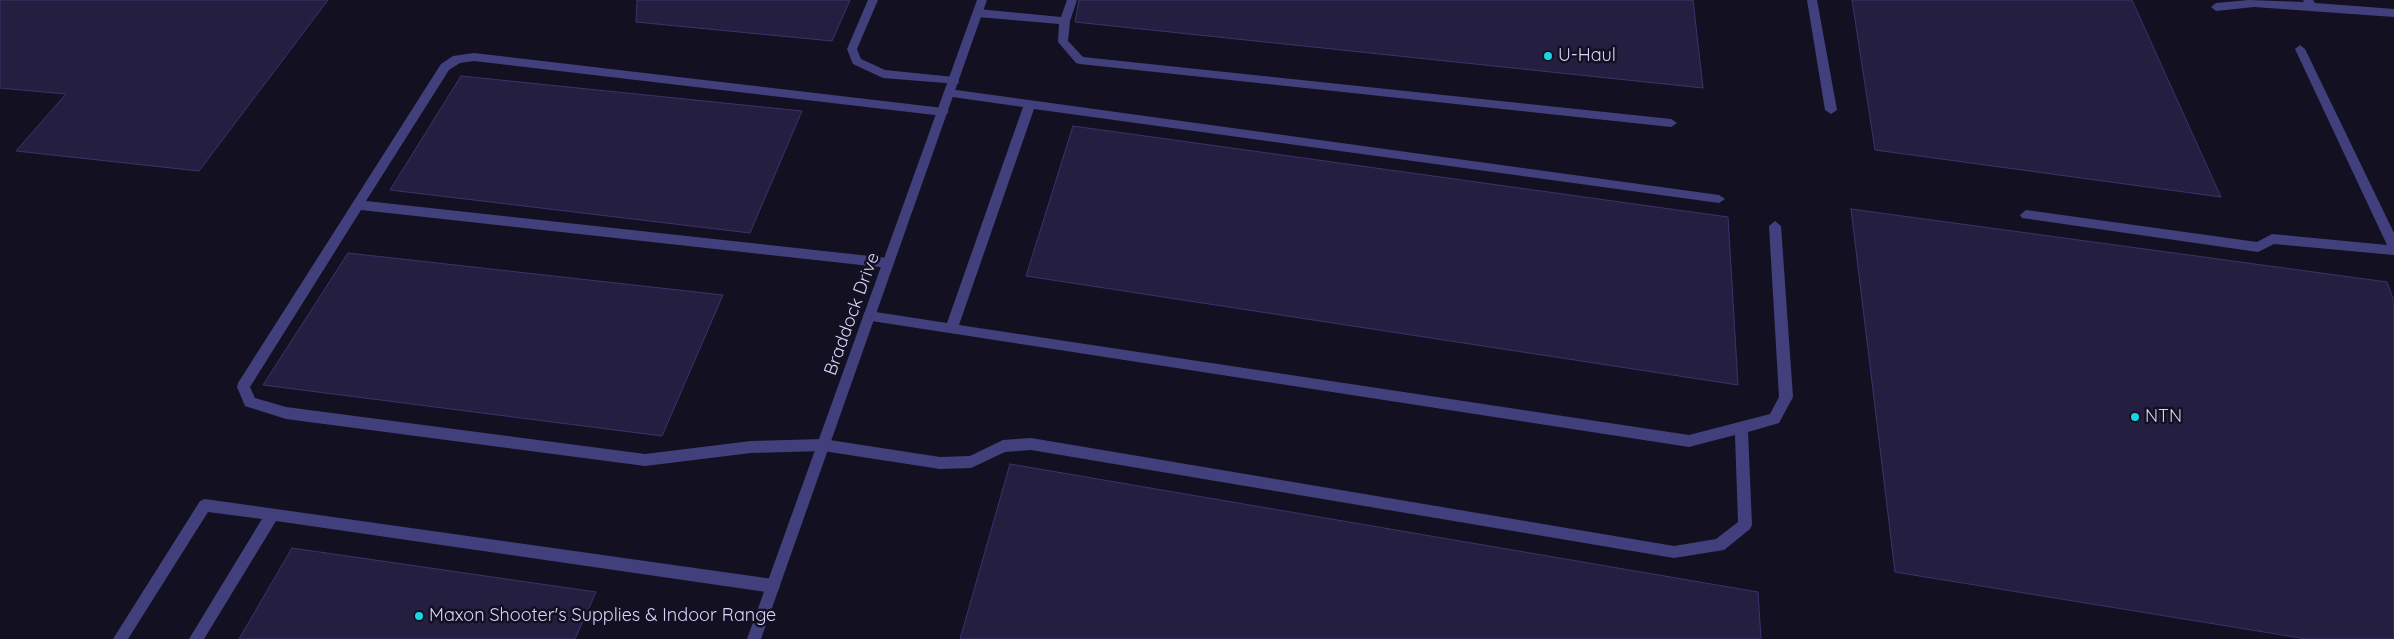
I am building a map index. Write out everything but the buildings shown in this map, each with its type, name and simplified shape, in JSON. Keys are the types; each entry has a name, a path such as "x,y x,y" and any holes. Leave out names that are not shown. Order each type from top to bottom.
{"street":[{"path":"873,0 852,49 856,61 883,74 1030,104 1719,199"},
{"name":"Braddock Drive","path":"754,639 982,0"},
{"path":"1072,0 1065,21 1063,42 1080,60 1671,123"},
{"path":"1812,0 1831,110"},
{"path":"2216,7 2254,3 2309,3 2394,13"},
{"path":"978,12 1065,21"},
{"path":"2026,215 2258,247 2272,239 2394,248 2300,49"},
{"path":"943,112 474,57 457,59 445,67 243,387 250,402 286,413 645,460 751,447 823,445 940,463 971,462 1003,446 1031,444 1674,552 1720,545 1744,525 1741,429"},
{"path":"951,329 1030,104"},
{"path":"358,205 888,263"},
{"path":"869,316 1688,441 1741,429 1774,419 1786,397 1775,226"},
{"path":"120,639 205,505 773,586"},
{"path":"196,639 272,515"}],"place":[{"name":"U-Haul","path":"1548,56"},
{"name":"NTN","path":"2135,417"},
{"name":"Maxon Shooter's Supplies & Indoor Range","path":"419,616"}]}
